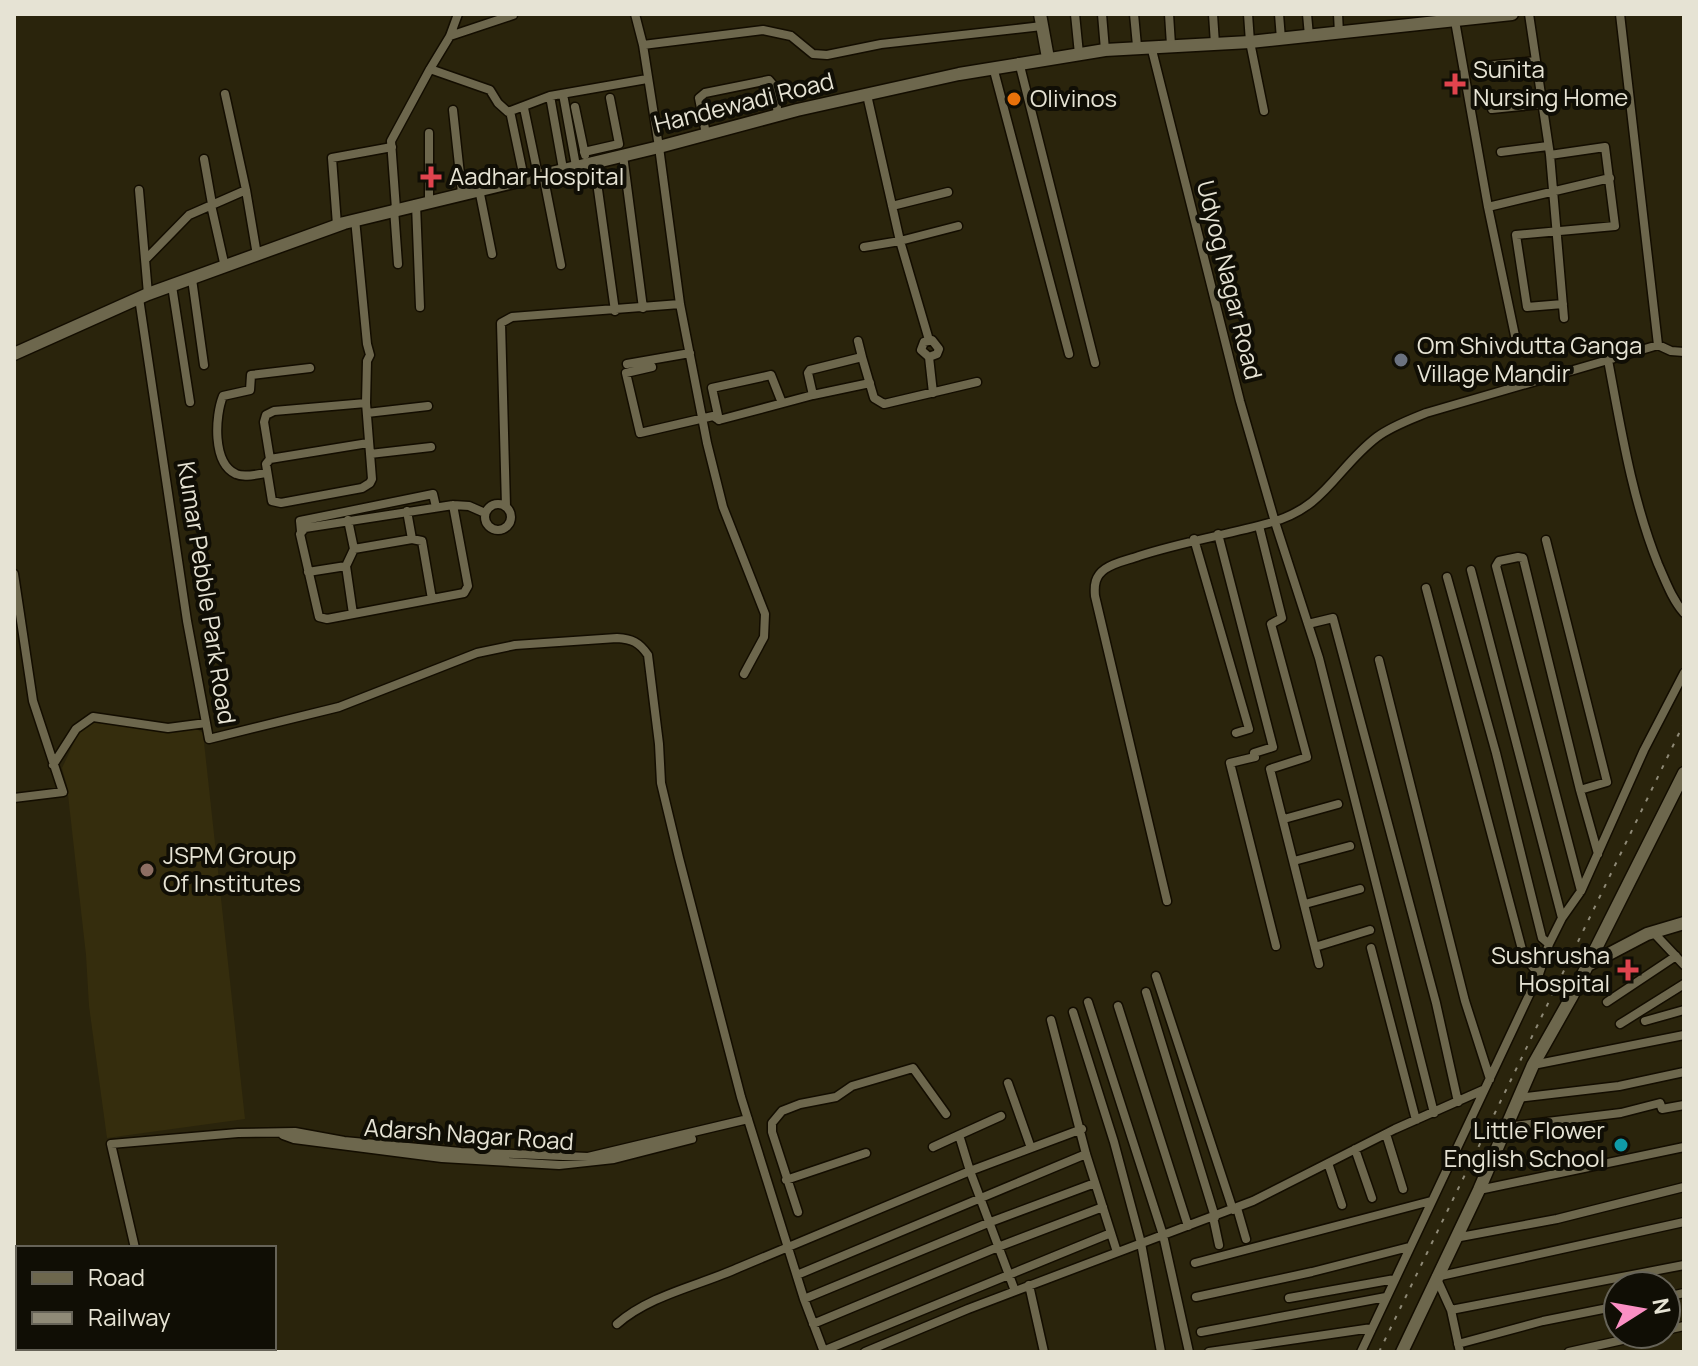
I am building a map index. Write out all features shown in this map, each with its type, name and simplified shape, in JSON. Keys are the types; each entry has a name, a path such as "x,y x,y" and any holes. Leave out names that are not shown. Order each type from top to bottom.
{"main road":[{"name":"Handewadi Road","path":"14,354 144,296 355,219 587,160 659,147 778,115 993,67 1105,50 1250,42 1383,28 1424,19 1512,14"},
{"path":"1041,20 1048,58"},
{"path":"1402,1352 1479,1190 1533,1065 1588,965 1684,773"},
{"path":"1588,965 1653,932 1684,923"}],"street":[{"path":"398,264 391,141 450,36 458,14"},
{"path":"635,14 659,147 680,304 702,419 723,507 765,614 764,637 744,674"},
{"path":"1075,14 1079,54"},
{"path":"1102,14 1105,50"},
{"path":"1134,14 1137,46"},
{"path":"1169,14 1171,45"},
{"path":"1213,14 1215,44"},
{"path":"1248,14 1250,42 1264,111"},
{"path":"1279,14 1281,39"},
{"path":"1307,14 1309,36"},
{"path":"1338,14 1339,33"},
{"path":"1382,14 1383,28"},
{"path":"1529,14 1549,150 1564,318"},
{"path":"1620,14 1658,345"},
{"path":"450,36 513,15"},
{"path":"1459,18 1488,207 1518,350"},
{"path":"643,45 763,30 791,36 813,54 827,55 1041,20"},
{"name":"Udyog Nagar Road","path":"1151,46 1210,286 1275,522 1319,658 1434,1113"},
{"path":"1484,66 1536,61"},
{"path":"1019,62 1095,363"},
{"path":"993,67 1069,354"},
{"path":"430,69 490,90 498,103 510,111 524,178"},
{"path":"510,111 550,96 647,79"},
{"path":"706,134 699,98 705,93 769,80 774,86 778,115"},
{"path":"225,94 257,255"},
{"path":"563,94 587,160"},
{"path":"867,95 900,241 929,340 922,344 921,350 929,357 933,393"},
{"path":"550,96 587,160"},
{"path":"587,160 619,144 610,98"},
{"path":"1492,109 1542,104"},
{"path":"575,107 615,311"},
{"path":"524,108 561,265"},
{"path":"453,110 462,193"},
{"path":"420,307 422,202 429,133"},
{"path":"337,225 332,158 392,147"},
{"path":"1501,152 1605,147 1615,226 1516,235 1527,307 1563,304"},
{"path":"623,155 643,308"},
{"path":"204,159 225,267"},
{"path":"1488,207 1610,178"},
{"path":"479,189 492,254"},
{"name":"Kumar Pebble Park Road","path":"139,190 146,259 144,296 187,621 209,739 299,718 372,696 454,660 496,648 637,641 648,655 661,783 749,1122"},
{"path":"146,259 189,215 246,190"},
{"path":"892,206 948,192"},
{"path":"355,219 370,355 367,361 366,408 372,479 362,488 275,503 271,497 266,464 270,459 368,443"},
{"path":"864,247 958,226"},
{"path":"192,279 204,365"},
{"path":"172,286 190,402"},
{"path":"506,506 491,505 484,518 489,527 504,528 511,515 506,506 501,323 512,317 680,304"},
{"path":"858,341 874,398 884,404 977,382"},
{"path":"1167,901 1094,587 1100,574 1115,564 1194,539 1275,522 1314,502 1376,438 1426,413 1658,345 1671,351 1684,352"},
{"path":"627,364 690,353"},
{"path":"813,395 810,370 862,357"},
{"path":"1608,360 1633,488 1647,537 1674,601 1684,613"},
{"path":"652,367 626,373 640,433 713,416 719,420 870,383"},
{"path":"267,473 240,476 228,469 216,439 223,396 250,390 251,375 310,368"},
{"path":"719,420 712,388 771,375 782,403"},
{"path":"270,459 264,422 266,415 274,411 428,406"},
{"path":"370,454 431,447"},
{"path":"436,507 433,494 300,521 319,617 327,619 467,590 453,505"},
{"path":"301,531 348,520 453,505 469,506 485,513"},
{"path":"407,511 412,539"},
{"path":"348,520 354,549 346,566 353,614"},
{"path":"1259,526 1282,618 1271,624 1307,757 1270,769 1319,964"},
{"path":"1218,534 1273,747 1254,753 1255,757 1230,763 1276,946"},
{"path":"354,549 412,539 422,541 432,599"},
{"path":"1194,539 1249,729 1236,733"},
{"path":"1546,540 1607,782 1580,790"},
{"path":"1581,891 1496,566 1499,561 1523,558 1598,854"},
{"path":"308,572 346,566"},
{"path":"1471,570 1562,918"},
{"path":"14,574 19,640 33,701 63,792 14,798"},
{"path":"1447,577 1500,766 1542,938 1549,944"},
{"path":"1426,588 1524,957 1539,974"},
{"path":"1308,624 1333,618 1436,1003 1458,1102"},
{"path":"1379,660 1481,1055 1490,1079"},
{"path":"1361,1352 1539,974 1549,944 1581,891 1644,750 1684,673"},
{"path":"53,765 76,729 93,717 168,728 206,723"},
{"path":"1284,819 1338,804"},
{"path":"1294,861 1350,846"},
{"path":"1305,904 1360,889"},
{"path":"1315,947 1370,930"},
{"path":"1653,932 1684,965"},
{"path":"1371,948 1416,1120"},
{"path":"1607,1002 1676,956"},
{"path":"1156,976 1246,1239"},
{"path":"1620,1024 1684,984"},
{"path":"1146,992 1214,1217 1219,1245"},
{"path":"1088,1002 1163,1235 1189,1352"},
{"path":"1118,1006 1188,1226"},
{"path":"1645,1021 1684,1010"},
{"path":"1073,1012 1114,1142 1141,1243 1161,1352"},
{"path":"1051,1020 1082,1129 1086,1154 1117,1252"},
{"path":"1533,1065 1684,1035"},
{"path":"1481,1055 1501,1056"},
{"path":"798,1212 772,1132 775,1116 800,1104 836,1097 852,1086 913,1068 946,1114"},
{"path":"1518,1098 1619,1086 1684,1072"},
{"path":"1008,1083 1031,1148"},
{"path":"865,1352 1029,1285 1235,1209 1483,1090"},
{"path":"1506,1127 1621,1113 1660,1103 1662,1109 1684,1105"},
{"path":"933,1147 1001,1116"},
{"path":"749,1122 823,1351 1111,1233"},
{"name":"Adarsh Nagar Road","path":"135,1246 111,1144 238,1133 279,1134 294,1139 414,1155 559,1165 614,1159 749,1122"},
{"path":"617,1324 648,1303 970,1171 1082,1129"},
{"path":"1386,1134 1403,1189"},
{"path":"959,1135 988,1223 1015,1291"},
{"path":"1479,1190 1684,1147"},
{"path":"1355,1149 1372,1198"},
{"path":"786,1180 866,1153"},
{"path":"797,1275 1086,1154"},
{"path":"1328,1163 1342,1205"},
{"path":"766,1173 783,1168"},
{"path":"804,1299 988,1223 1095,1183"},
{"path":"1455,1238 1557,1219 1684,1187"},
{"path":"1195,1263 1431,1201"},
{"path":"813,1324 1103,1207"},
{"path":"1602,1309 1543,1321 1459,1348 1451,1310 1436,1277 1684,1222"},
{"path":"1196,1297 1409,1247"},
{"path":"1451,1310 1684,1265"},
{"path":"1289,1298 1395,1279"},
{"path":"1029,1285 1044,1352"},
{"path":"1201,1332 1386,1297"},
{"path":"1209,1352 1372,1328"},
{"path":"1569,1352 1602,1345"}],"shaded area":[{"name":"JSPM Group Of Institutes","path":"95,719 166,732 195,728 203,733 245,1119 107,1138 89,1006 67,786 62,768 78,734"}],"railway":[{"path":"1379,1352 1684,723"}],"place":[{"name":"Sunita Nursing Home","path":"1455,84"},
{"name":"Olivinos","path":"1014,99"},
{"name":"Aadhar Hospital","path":"431,177"},
{"name":"Om Shivdutta Ganga Village Mandir","path":"1401,360"},
{"name":"JSPM Group Of Institutes","path":"147,870"},
{"name":"Sushrusha Hospital","path":"1628,970"},
{"name":"Little Flower English School","path":"1621,1145"}]}
